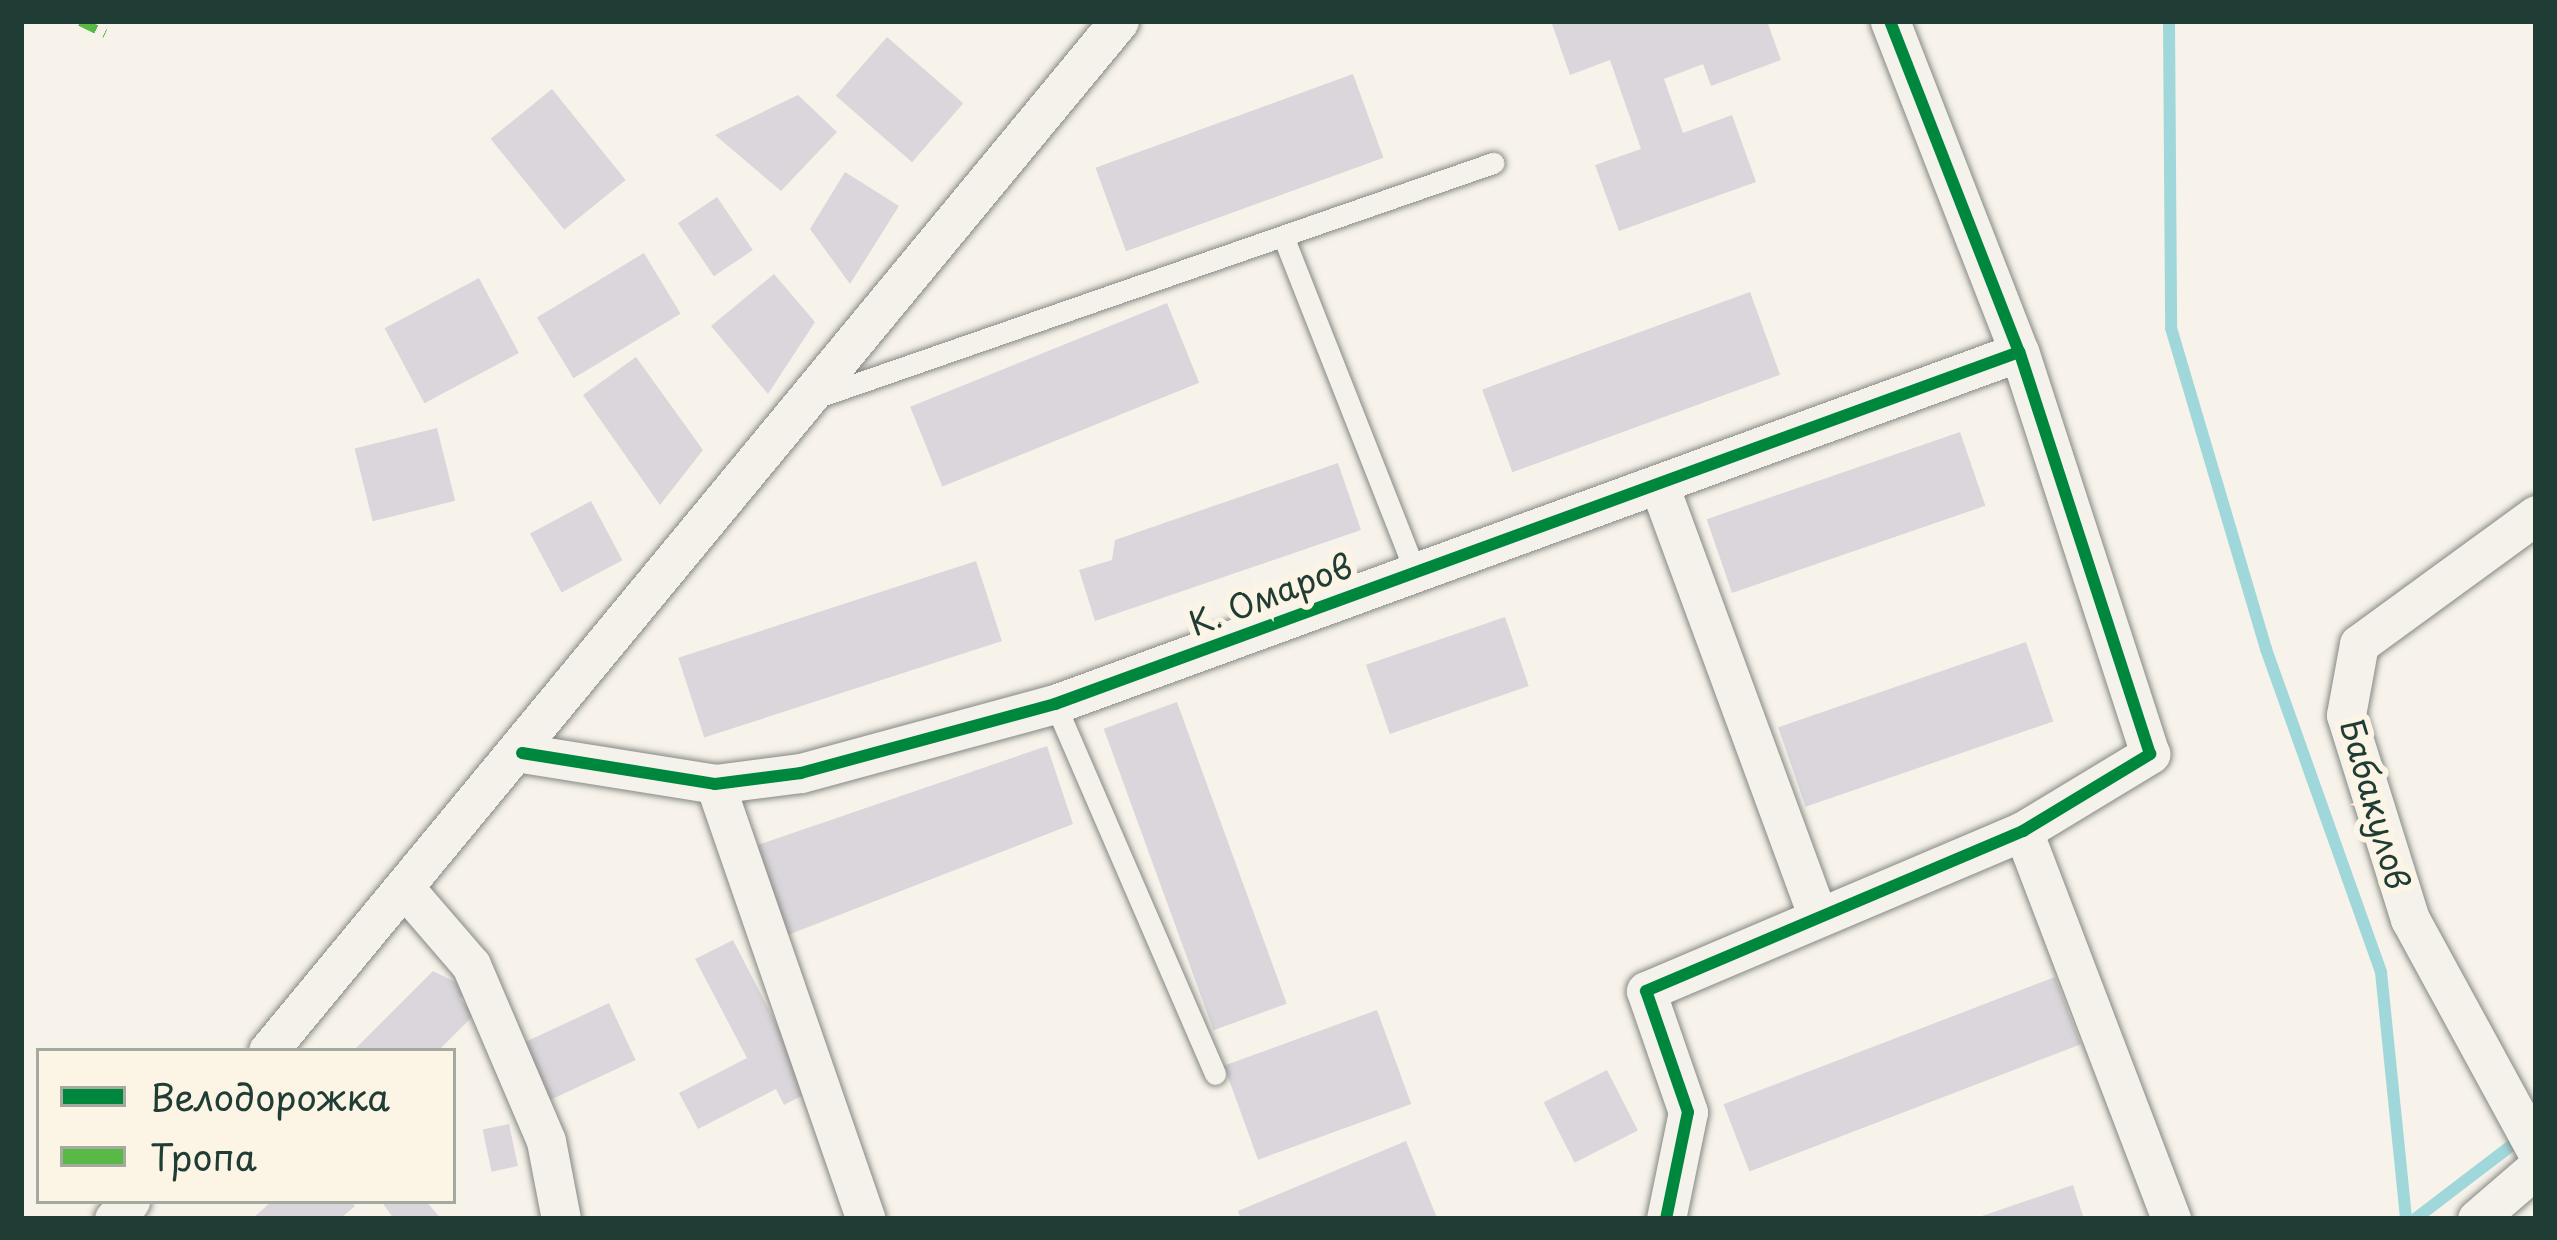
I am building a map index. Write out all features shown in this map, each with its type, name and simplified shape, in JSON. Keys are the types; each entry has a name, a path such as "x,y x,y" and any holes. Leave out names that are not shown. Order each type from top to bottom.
{"street":[{"path":"271,1048 408,892 1119,21"},
{"path":"1666,1219 1688,1112 1646,991 2023,831 2150,754 2019,352 1890,21"},
{"name":"К. Омаров","path":"522,753 715,784 801,773 1055,704 1414,568 1659,485 2019,352"},
{"path":"1659,485 1818,917"},
{"name":"Бабакулов","path":"2536,515 2359,644 2346,715 2410,920 2536,1150"},
{"path":"715,784 866,1219"},
{"path":"2023,831 2171,1219"},
{"path":"408,892 471,965 546,1141 561,1219"},
{"path":"2477,1219 2536,1168"}],"lane":[{"path":"809,400 1492,163"},
{"path":"1283,236 1414,568"},
{"path":"1055,704 1215,1074"}],"building":[{"path":"1551,21 1767,21 1781,60 1711,86 1703,64 1664,79 1683,133 1732,115 1756,182 1619,231 1595,165 1641,149 1610,60 1570,75"},
{"path":"887,37 963,103 912,162 836,96"},
{"path":"1353,74 1383,158 1126,251 1096,168"},
{"path":"552,89 626,180 564,230 491,139"},
{"path":"798,95 837,132 781,191 715,135"},
{"path":"845,172 899,206 850,284 810,229"},
{"path":"717,197 753,250 714,276 678,223"},
{"path":"644,253 681,314 573,378 537,317"},
{"path":"774,274 815,322 768,394 711,326"},
{"path":"479,278 519,353 424,403 385,328"},
{"path":"1750,292 1780,375 1512,472 1482,389"},
{"path":"1167,303 1199,383 942,487 910,407"},
{"path":"636,357 703,450 660,505 583,395"},
{"path":"437,428 455,501 373,521 355,449"},
{"path":"1960,432 1985,506 1732,593 1707,519"},
{"path":"1338,463 1361,530 1095,621 1079,570 1112,560 1115,540"},
{"path":"591,501 622,560 562,593 530,533"},
{"path":"976,561 1002,641 704,738 678,658"},
{"path":"1505,617 1529,686 1390,734 1366,665"},
{"path":"2026,642 2053,721 1806,807 1778,727"},
{"path":"1177,702 1287,1004 1213,1030 1104,729"},
{"path":"1047,746 1073,824 775,940 746,849"},
{"path":"733,940 811,1091 784,1105 776,1089 698,1129 679,1093 747,1058 695,959"},
{"path":"433,971 471,990 460,999 475,1014 441,1048 356,1048"},
{"path":"2055,977 2081,1044 1749,1171 1724,1104"},
{"path":"609,1003 636,1060 537,1106 510,1049"},
{"path":"1377,1010 1411,1104 1258,1160 1224,1066"},
{"path":"1607,1070 1638,1131 1575,1163 1544,1102"},
{"path":"509,1124 518,1166 492,1172 483,1130"},
{"path":"1406,1141 1437,1218 1241,1219 1238,1211"},
{"path":"2073,1185 2084,1219 1976,1219 1976,1218"},
{"path":"269,1204 355,1206 340,1219 252,1219"},
{"path":"383,1204 428,1204 441,1219 394,1219"}],"waterway":[{"path":"2169,21 2171,328 2266,649 2381,972 2406,1219"},
{"path":"2415,1219 2516,1142"}],"marked path":[{"path":"80,21 105,33"}],"cycle path":[{"path":"1666,1219 1688,1112 1646,991 2023,831 2150,754 2019,352 1890,21"},
{"path":"522,753 715,784 801,773 1055,704 2019,352"}]}
